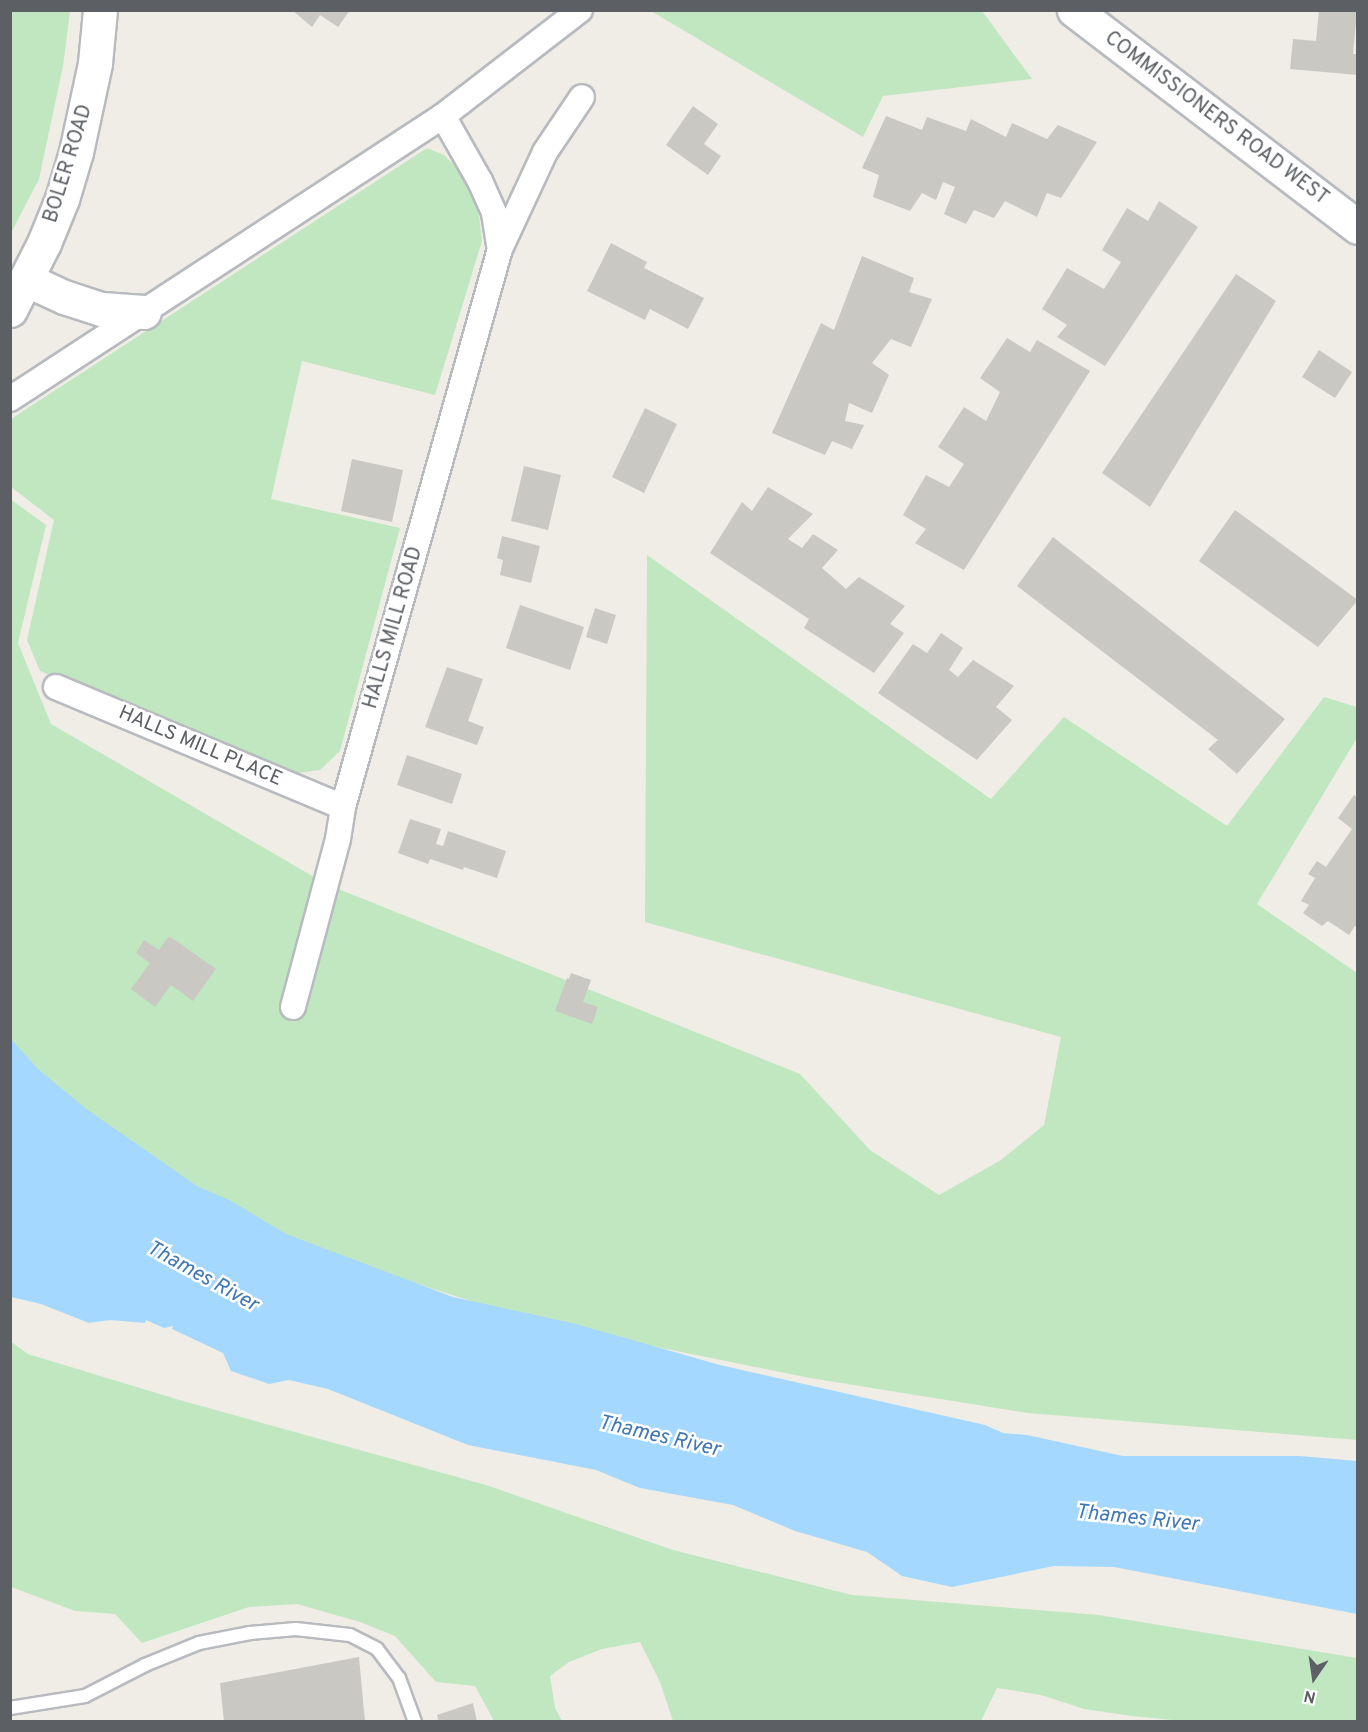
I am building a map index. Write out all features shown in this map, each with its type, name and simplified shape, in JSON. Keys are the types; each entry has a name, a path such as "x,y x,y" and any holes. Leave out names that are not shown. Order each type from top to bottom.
{"main road":[{"name":"BOLER ROAD","path":"10,310 27,280 62,199 76,152 95,63 100,10"},
{"name":"COMMISSIONERS ROAD WEST","path":"1074,10 1358,227"},
{"path":"27,280 64,297 102,309 144,312"}],"street":[{"path":"10,399 443,116 580,10"},
{"name":"HALLS MILL ROAD","path":"293,1008 338,839 344,807 500,249 545,152 582,97"},
{"name":"HALLS MILL ROAD","path":"443,116 480,181 494,213 500,249"},
{"name":"HALLS MILL PLACE","path":"56,687 344,807"}],"lane":[{"path":"10,1708 85,1695 145,1665 199,1643 250,1633 296,1629 350,1635 377,1649 399,1678 415,1722"}],"green space":[{"path":"11,10 70,11 63,66 39,179 11,233"},
{"path":"651,11 982,11 1032,79 883,96 863,137"},
{"path":"427,148 444,155 462,173 478,207 482,241 435,395 302,361 271,499 400,528 340,751 320,770 297,773 40,671 27,640 54,520 11,487 11,419"},
{"path":"10,499 46,525 18,643 51,724 326,884 800,1074 870,1150 939,1195 1001,1160 1044,1125 1061,1037 645,922 647,555 991,799 1064,717 1227,826 1324,697 1357,707 1357,738 1257,904 1357,973 1357,1440 1028,1413 810,1378 534,1322 306,1247 68,1138 11,1067"},
{"path":"10,1341 28,1354 176,1399 486,1485 673,1550 852,1595 1099,1615 1357,1658 1357,1721 1192,1722 1084,1709 1041,1695 997,1688 981,1721 673,1721 660,1682 640,1642 602,1649 569,1662 550,1676 555,1708 562,1721 494,1721 475,1686 436,1682 395,1636 360,1622 297,1604 249,1607 142,1643 115,1614 75,1611 11,1587"}],"water":[{"name":"Thames River","path":"10,1038 38,1069 85,1108 197,1186 233,1202 286,1234 453,1297 576,1324 720,1365 985,1425 1003,1433 1027,1435 1123,1456 1300,1456 1357,1461 1357,1614 1114,1567 1054,1566 952,1587 902,1576 867,1552 795,1531 733,1505 640,1488 596,1470 468,1445 328,1389 289,1380 269,1384 231,1371 223,1353 172,1329 173,1326 164,1328 146,1320 145,1323 110,1320 89,1323 41,1304 11,1297"}],"building":[{"path":"292,10 350,10 338,27 320,15 312,27"},
{"path":"1319,10 1357,10 1353,54 1358,54 1358,75 1290,69 1293,39 1316,41"},
{"path":"693,106 718,124 704,144 721,156 708,175 666,145"},
{"path":"886,116 922,130 927,117 966,131 971,119 1006,137 1012,123 1047,139 1058,125 1097,142 1061,198 1047,193 1037,217 1005,201 994,218 974,210 966,224 944,214 955,187 943,182 936,200 922,193 910,211 873,197 879,175 862,168"},
{"path":"1159,201 1198,227 1105,366 1057,337 1067,325 1042,309 1067,268 1104,289 1121,262 1102,250 1127,208 1148,221"},
{"path":"611,243 647,262 644,268 704,298 688,329 650,309 645,320 587,291"},
{"path":"862,256 914,278 909,292 932,299 911,347 891,339 872,363 889,375 872,413 849,403 845,421 864,425 852,449 832,441 825,455 772,433 821,323 834,330"},
{"path":"1236,274 1276,301 1150,507 1102,473"},
{"path":"1007,338 1030,352 1037,340 1090,371 964,570 915,543 926,529 903,515 926,475 949,487 964,464 938,447 964,407 986,421 1000,392 980,378"},
{"path":"1319,350 1352,372 1335,398 1302,377"},
{"path":"645,408 677,424 644,493 612,477"},
{"path":"352,459 403,470 392,522 341,511"},
{"path":"524,466 561,475 548,530 511,521"},
{"path":"768,487 813,514 788,539 802,548 813,534 838,550 822,568 846,589 859,577 905,606 890,624 904,633 874,673 804,628 809,619 710,553 742,502 752,511"},
{"path":"1235,510 1358,600 1318,647 1199,561"},
{"path":"502,536 540,546 531,583 500,575 503,560 497,558"},
{"path":"1053,537 1285,719 1237,774 1208,749 1218,740 1017,586"},
{"path":"520,605 584,627 570,670 506,648"},
{"path":"595,608 616,615 607,644 586,637"},
{"path":"941,633 963,648 949,670 958,677 973,660 1014,686 996,707 1012,720 977,760 878,693 913,644 927,653"},
{"path":"447,667 483,679 468,721 484,727 477,745 425,727"},
{"path":"407,755 462,774 452,804 397,785"},
{"path":"1354,795 1358,797 1358,928 1355,926 1349,935 1328,921 1322,926 1303,913 1309,905 1301,901 1315,878 1308,874 1317,861 1326,867 1352,829 1338,818"},
{"path":"410,819 441,829 436,844 443,846 448,831 506,851 497,878 430,859 428,864 398,853"},
{"path":"169,936 216,969 193,1001 171,985 155,1007 131,989 150,963 136,953 144,940 159,950"},
{"path":"571,973 591,980 583,1002 598,1007 592,1024 555,1011"},
{"path":"359,1657 365,1722 224,1722 220,1683"},
{"path":"473,1703 477,1722 439,1722 437,1715"}]}
